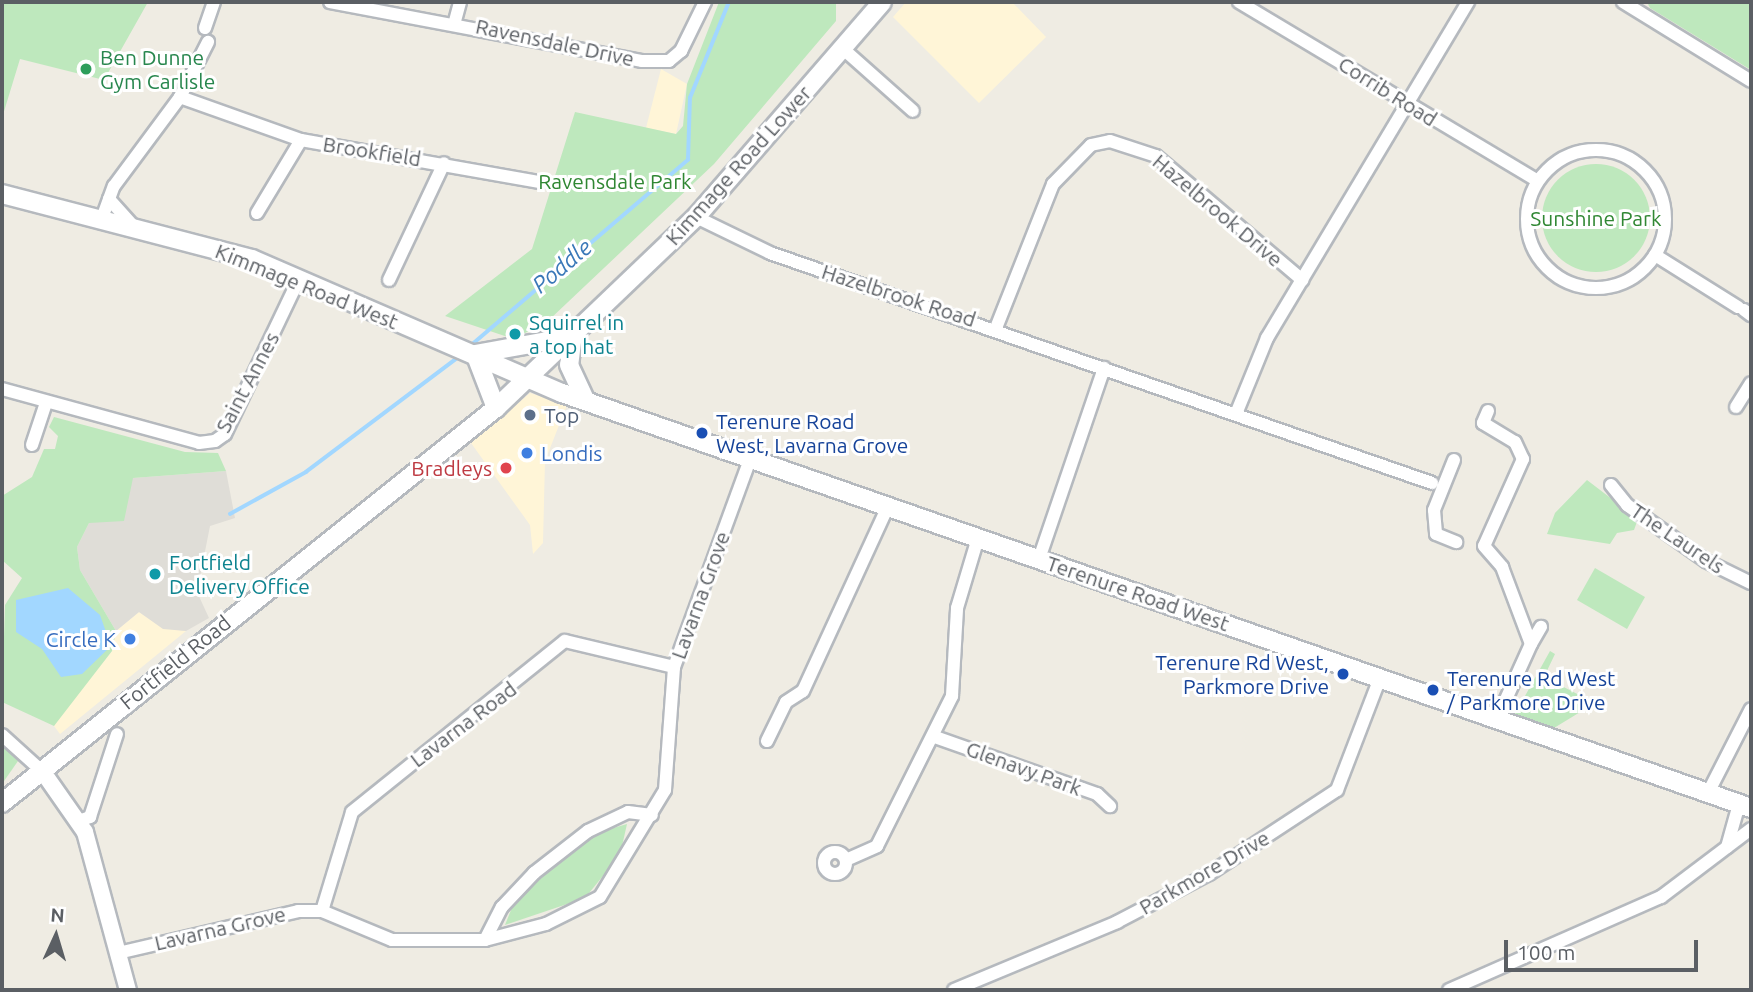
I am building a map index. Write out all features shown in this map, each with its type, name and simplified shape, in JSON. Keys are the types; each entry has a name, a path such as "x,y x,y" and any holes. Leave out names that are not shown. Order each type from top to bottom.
{"main road":[{"name":"Kimmage Road Lower","path":"525,378 696,217 841,47 872,5"},
{"name":"Kimmage Road West","path":"2,194 100,221 188,239 299,279 525,378"},
{"path":"496,408 474,355 573,334 569,365 585,399"},
{"name":"Terenure Road West","path":"525,378 887,508 1745,806"},
{"name":"Fortfield Road","path":"2,803 496,408 525,378"}],"street":[{"path":"100,221 109,199 142,142 180,97 207,35 214,2"},
{"path":"330,2 455,21 460,2"},
{"name":"Ravensdale Drive","path":"455,21 642,61 669,61 681,51 705,2"},
{"name":"Corrib Road","path":"1239,2 1538,181"},
{"name":"Hazelbrook Drive","path":"1236,414 1267,338 1468,2"},
{"path":"1625,2 1751,81"},
{"path":"841,47 914,111"},
{"name":"Brookfield","path":"180,97 301,140 444,163 538,182"},
{"name":"Brookfield","path":"257,213 301,140"},
{"name":"Hazelbrook Drive","path":"996,328 1033,220 1053,184 1091,145 1110,141 1156,156 1302,280"},
{"path":"1575,152 1622,154 1643,167 1665,208 1655,255 1631,278 1608,286 1583,286 1552,272 1528,229 1538,181 1575,152"},
{"name":"Brookfield","path":"389,280 444,163"},
{"path":"109,199 134,228"},
{"name":"Hazelbrook Road","path":"696,217 770,253 996,328 1432,483"},
{"path":"1655,255 1744,311"},
{"name":"Saint Annes","path":"2,389 199,443 215,441 225,434 299,279"},
{"path":"1040,559 1104,368"},
{"path":"1736,407 1751,383"},
{"path":"32,445 46,403"},
{"path":"1488,411 1483,423 1515,442 1522,459 1483,546 1502,567 1531,643"},
{"name":"Lavarna Grove","path":"118,953 268,913 322,911 392,940 485,940 546,924 592,903 652,815 670,772 674,667 750,459"},
{"path":"1454,460 1434,510 1436,534 1456,542"},
{"name":"The Laurels","path":"1611,485 1627,505 1706,561 1751,583"},
{"path":"767,741 786,702 803,691 887,508"},
{"path":"846,860 877,846 934,737 952,696 957,608 978,538"},
{"path":"1497,719 1531,643 1541,627"},
{"name":"Lavarna Road","path":"322,911 352,812 565,640 674,667"},
{"name":"Parkmore Drive","path":"954,990 1152,904 1338,790 1380,678"},
{"path":"1707,793 1751,709"},
{"path":"79,821 90,817 117,734"},
{"path":"2,735 43,772 79,821 128,990"},
{"name":"Glenavy Park","path":"934,737 1097,794 1110,806"},
{"path":"1727,847 1745,806"},
{"path":"485,940 510,899 579,838 628,812 652,815"},
{"path":"1449,990 1661,897 1751,829"}],"shaded area":[{"path":"906,2 1012,2 1046,37 979,103 893,17"},
{"path":"661,69 687,84 676,134 646,128"},
{"path":"530,393 567,405 545,461 543,543 533,554 530,525 471,443"},
{"path":"226,471 235,518 210,526 197,592 209,618 186,631 163,629 139,612 116,631 80,570 77,547 89,523 133,478"},
{"path":"139,612 163,628 186,631 60,734 54,726 62,712 112,651 116,631"}],"green space":[{"name":"Ben Dunne Gym Carlisle","path":"2,2 148,2 104,80 20,59 2,118"},
{"name":"Ravensdale Park","path":"719,2 836,2 836,21 714,164 549,320 514,339 445,316 532,249 575,112 676,134 683,126 687,84"},
{"path":"1647,2 1751,2 1751,70 1650,8"},
{"name":"Sunshine Park","path":"1596,164 1617,168 1634,180 1646,197 1650,218 1646,239 1634,256 1617,268 1596,272 1575,268 1558,256 1546,239 1542,218 1546,197 1558,180 1575,168"},
{"path":"54,417 185,452 218,453 226,471 133,478 124,521 89,523 77,547 80,570 116,631 112,651 54,726 2,702 5,605 22,578 2,560 2,496 32,477 44,449 55,449 58,436 49,427"},
{"path":"1587,480 1638,519 1634,530 1617,533 1610,544 1547,534 1555,513"},
{"path":"1595,568 1645,597 1627,629 1577,600"},
{"path":"1550,651 1555,654 1544,677 1595,703 1554,728 1515,714"},
{"path":"2,743 18,761 2,784"},
{"path":"627,824 620,855 585,898 505,925 515,900 538,878 593,834"}],"water":[{"path":"68,588 100,615 111,646 82,674 61,677 42,649 16,632 16,600"}],"waterway":[{"name":"Poddle","path":"469,347 688,160 690,98 729,2"},
{"name":"Poddle","path":"230,514 306,472 461,355"}],"place":[{"name":"Ben Dunne Gym Carlisle","path":"86,69"},
{"name":"Squirrel in a top hat","path":"515,334"},
{"name":"Top","path":"530,415"},
{"name":"Terenure Road West, Lavarna Grove","path":"702,433"},
{"name":"Londis","path":"527,453"},
{"name":"Bradleys","path":"506,468"},
{"name":"Fortfield Delivery Office","path":"155,574"},
{"name":"Circle K","path":"130,639"},
{"name":"Terenure Rd West, Parkmore Drive","path":"1343,674"},
{"name":"Terenure Rd West / Parkmore Drive","path":"1433,690"}]}
